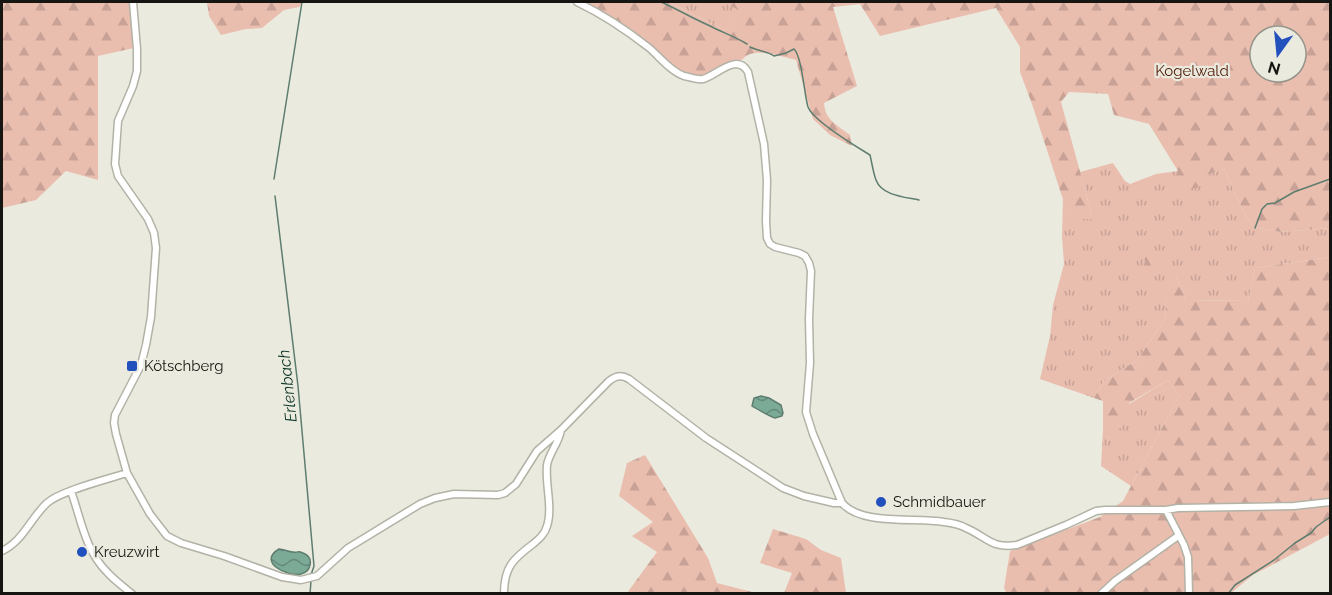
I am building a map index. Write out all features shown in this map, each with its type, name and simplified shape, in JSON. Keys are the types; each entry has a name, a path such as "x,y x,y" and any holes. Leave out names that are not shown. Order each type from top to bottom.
{"street":[{"path":"133,2 137,71 118,121 115,164 118,176 148,219 154,233 156,248 151,317 146,345 141,365 115,415 114,423 126,473 150,514 171,539 282,577 310,579 317,576 348,548 420,504 454,494 498,495 505,493 516,484 537,451 609,381 619,376 634,383 706,438 783,488 804,496 842,503"},
{"path":"577,2 615,23 681,75 698,79 705,78 737,64 748,72 764,144 767,180 767,238 775,247 805,256 811,271 810,363 806,412 842,503 849,510 867,516 958,524 993,544 1010,546 1034,539 1096,511 1294,506 1330,502"},
{"path":"504,594 505,577 512,563 518,555 542,536 548,526 547,465 561,430"},
{"path":"2,551 16,542 47,502 58,495 126,473"},
{"path":"70,491 96,560 108,574 132,594"},
{"path":"1166,510 1188,557 1189,594"},
{"path":"1101,594 1115,581 1178,536"}],"green space":[{"path":"2,2 129,2 134,48 98,56 98,180 66,171 36,200 2,208"},
{"path":"207,2 303,2 299,7 284,10 262,28 221,35 209,16"},
{"name":"Kogelwald","path":"580,2 668,2 725,30 741,12 725,2 1330,2 1330,228 1280,232 1253,227 1224,169 1207,175 1199,187 1184,191 1171,187 1178,171 1149,124 1114,115 1108,94 1069,92 1061,102 1093,219 1069,218 1020,72 1020,47 996,8 880,36 860,4 833,7 857,86 824,103 829,118 850,135 852,146 830,135 813,119 796,60 754,53 705,77 683,74"},
{"path":"668,2 725,2 742,12 725,30"},
{"path":"1113,163 1125,181 1130,184 1156,174 1178,171 1207,175 1224,169 1253,227 1280,232 1330,228 1330,257 1255,268 1248,301 1186,300 1176,275 1168,282 1170,289 1165,302 1166,318 1137,360 1103,382 1094,398 1040,379 1050,336 1053,305 1064,264 1063,197 1069,217 1093,219 1080,172"},
{"path":"1150,239 1154,242 1152,271 1146,267 1141,242"},
{"path":"1330,257 1330,534 1253,575 1231,593 1007,594 1004,588 1010,551 1100,517 1123,501 1179,396 1168,380 1129,403 1128,422 1107,438 1103,429 1103,401 1094,398 1103,382 1137,360 1166,318 1165,302 1169,289 1169,274 1176,275 1186,300 1248,301 1255,268"},
{"path":"1168,380 1179,396 1131,486 1101,466 1103,429 1108,438 1129,404"},
{"path":"645,455 708,558 717,583 756,593 627,593 657,552 632,536 653,522 619,496 627,463"},
{"path":"773,529 806,539 821,550 841,558 846,593 784,593 792,573 760,563"}],"water":[{"path":"761,396 781,405 782,416 775,418 752,406 754,398"},
{"path":"279,549 307,555 310,561 308,570 295,574 276,568 271,559"}],"waterway":[{"name":"Erlenbach","path":"274,179 302,2"},
{"path":"661,2 747,44"},
{"path":"750,47 774,56 794,49 799,59 808,107 812,113 836,133 870,155 876,180 883,189 894,195 919,200"},
{"path":"1255,228 1262,209 1267,204 1275,203 1294,192 1330,179"},
{"name":"Erlenbach","path":"275,196 298,386 314,566 311,575"},
{"path":"1228,594 1235,585 1274,560 1330,517"},
{"name":"Erlenbach","path":"310,594 311,581"}],"place":[{"name":"Kötschberg","path":"132,366"},
{"name":"Schmidbauer","path":"881,502"},
{"name":"Kreuzwirt","path":"82,552"}]}
